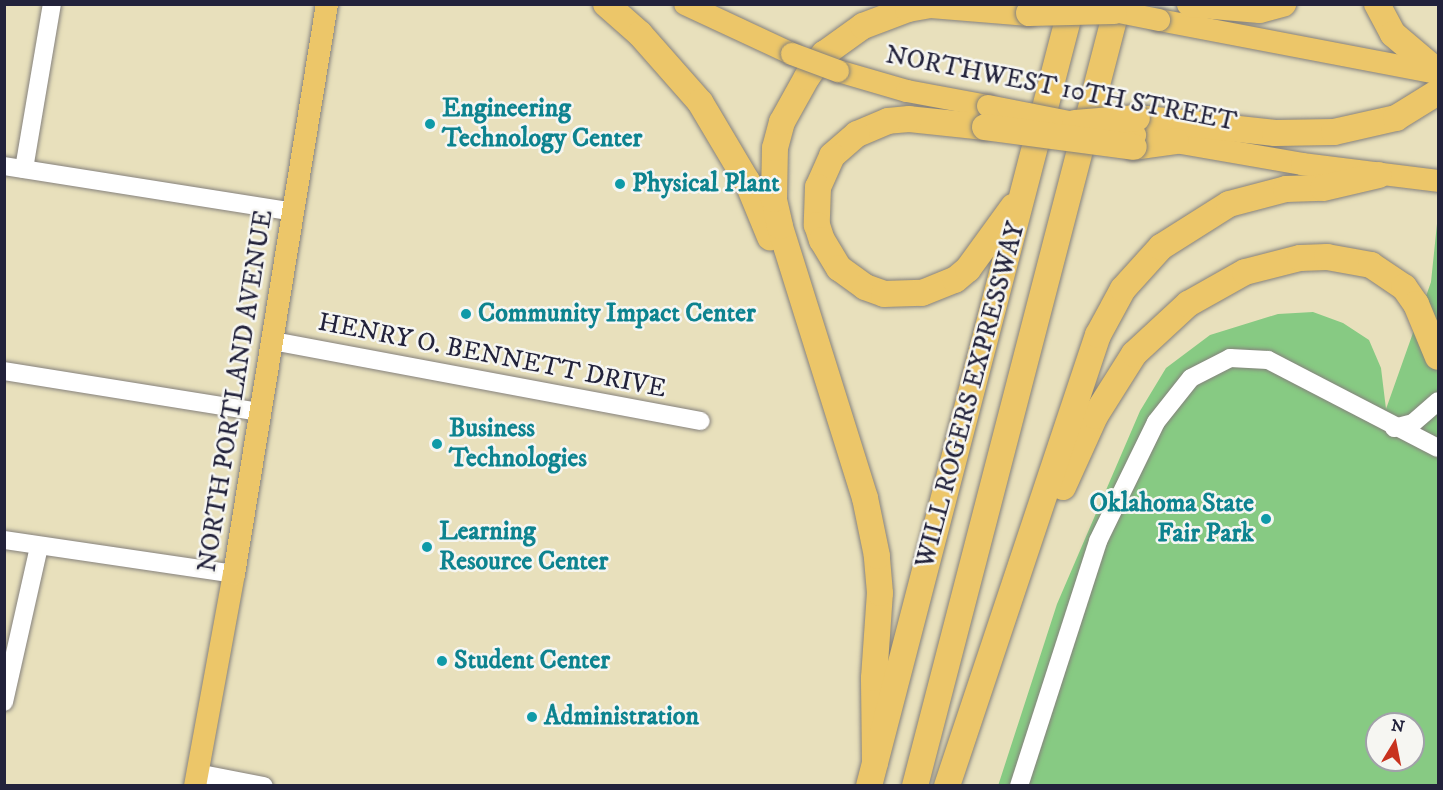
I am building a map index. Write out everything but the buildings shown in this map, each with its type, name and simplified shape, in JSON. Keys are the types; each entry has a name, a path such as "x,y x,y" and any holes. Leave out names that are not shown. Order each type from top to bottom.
{"highway":[{"path":"606,4 672,67 724,138 759,208 825,380 865,498 877,556 880,593 874,678 872,774"},
{"name":"WILL ROGERS EXPRESSWAY","path":"872,774 1072,4"},
{"path":"1190,4 1260,10 1283,4"},
{"path":"1377,4 1394,34 1428,68"},
{"path":"825,380 774,199 775,148 792,100 824,54 863,26 885,16 942,5 1029,13 1116,8"},
{"name":"WILL ROGERS EXPRESSWAY","path":"915,786 1116,8"},
{"path":"1023,192 968,269 937,289 903,296 884,294 852,279 830,257 817,225 818,187 832,156 845,142 888,121 986,117 1135,133 1334,132 1396,118 1438,92"},
{"path":"1075,123 1176,141"},
{"path":"947,786 1098,335 1123,289 1141,266 1183,231 1229,204 1286,189 1323,188 1379,175"},
{"path":"1021,564 1055,504 1095,416 1116,379 1159,327 1214,286 1274,262 1300,258 1327,256 1371,265 1404,287 1416,304 1438,356"}],"main road":[{"name":"NORTH PORTLAND AVENUE","path":"196,779 234,574 327,4"},
{"name":"NORTHWEST 10TH STREET","path":"685,4 792,54 838,71 986,117 1075,123"},
{"path":"1077,4 1116,8 1159,20 1428,68"},
{"name":"NORTHWEST 10TH STREET","path":"1176,141 1379,175 1428,180"}],"street":[{"path":"24,169 52,4"},
{"path":"4,165 294,212"},
{"name":"HENRY O. BENNETT DRIVE","path":"273,341 701,421"},
{"path":"1019,786 1098,541 1156,422 1191,378 1230,358 1260,357 1293,370 1394,428 1438,448"},
{"path":"4,371 261,412"},
{"path":"1394,428 1413,423 1438,401"},
{"path":"4,540 39,547 234,574"},
{"path":"4,702 39,547"},
{"path":"196,779 264,786"}],"green space":[{"name":"Oklahoma State Fair Park","path":"1438,214 1438,785 998,786 1057,604 1140,411 1166,368 1210,335 1278,314 1313,312 1343,323 1369,340 1381,368 1386,409 1431,282"}],"place":[{"name":"Engineering Technology Center","path":"430,124"},
{"name":"Physical Plant","path":"620,184"},
{"name":"Community Impact Center","path":"466,314"},
{"name":"Business Technologies","path":"437,444"},
{"name":"Oklahoma State Fair Park","path":"1266,519"},
{"name":"Learning Resource Center","path":"427,547"},
{"name":"Student Center","path":"442,661"},
{"name":"Administration","path":"532,717"}]}
